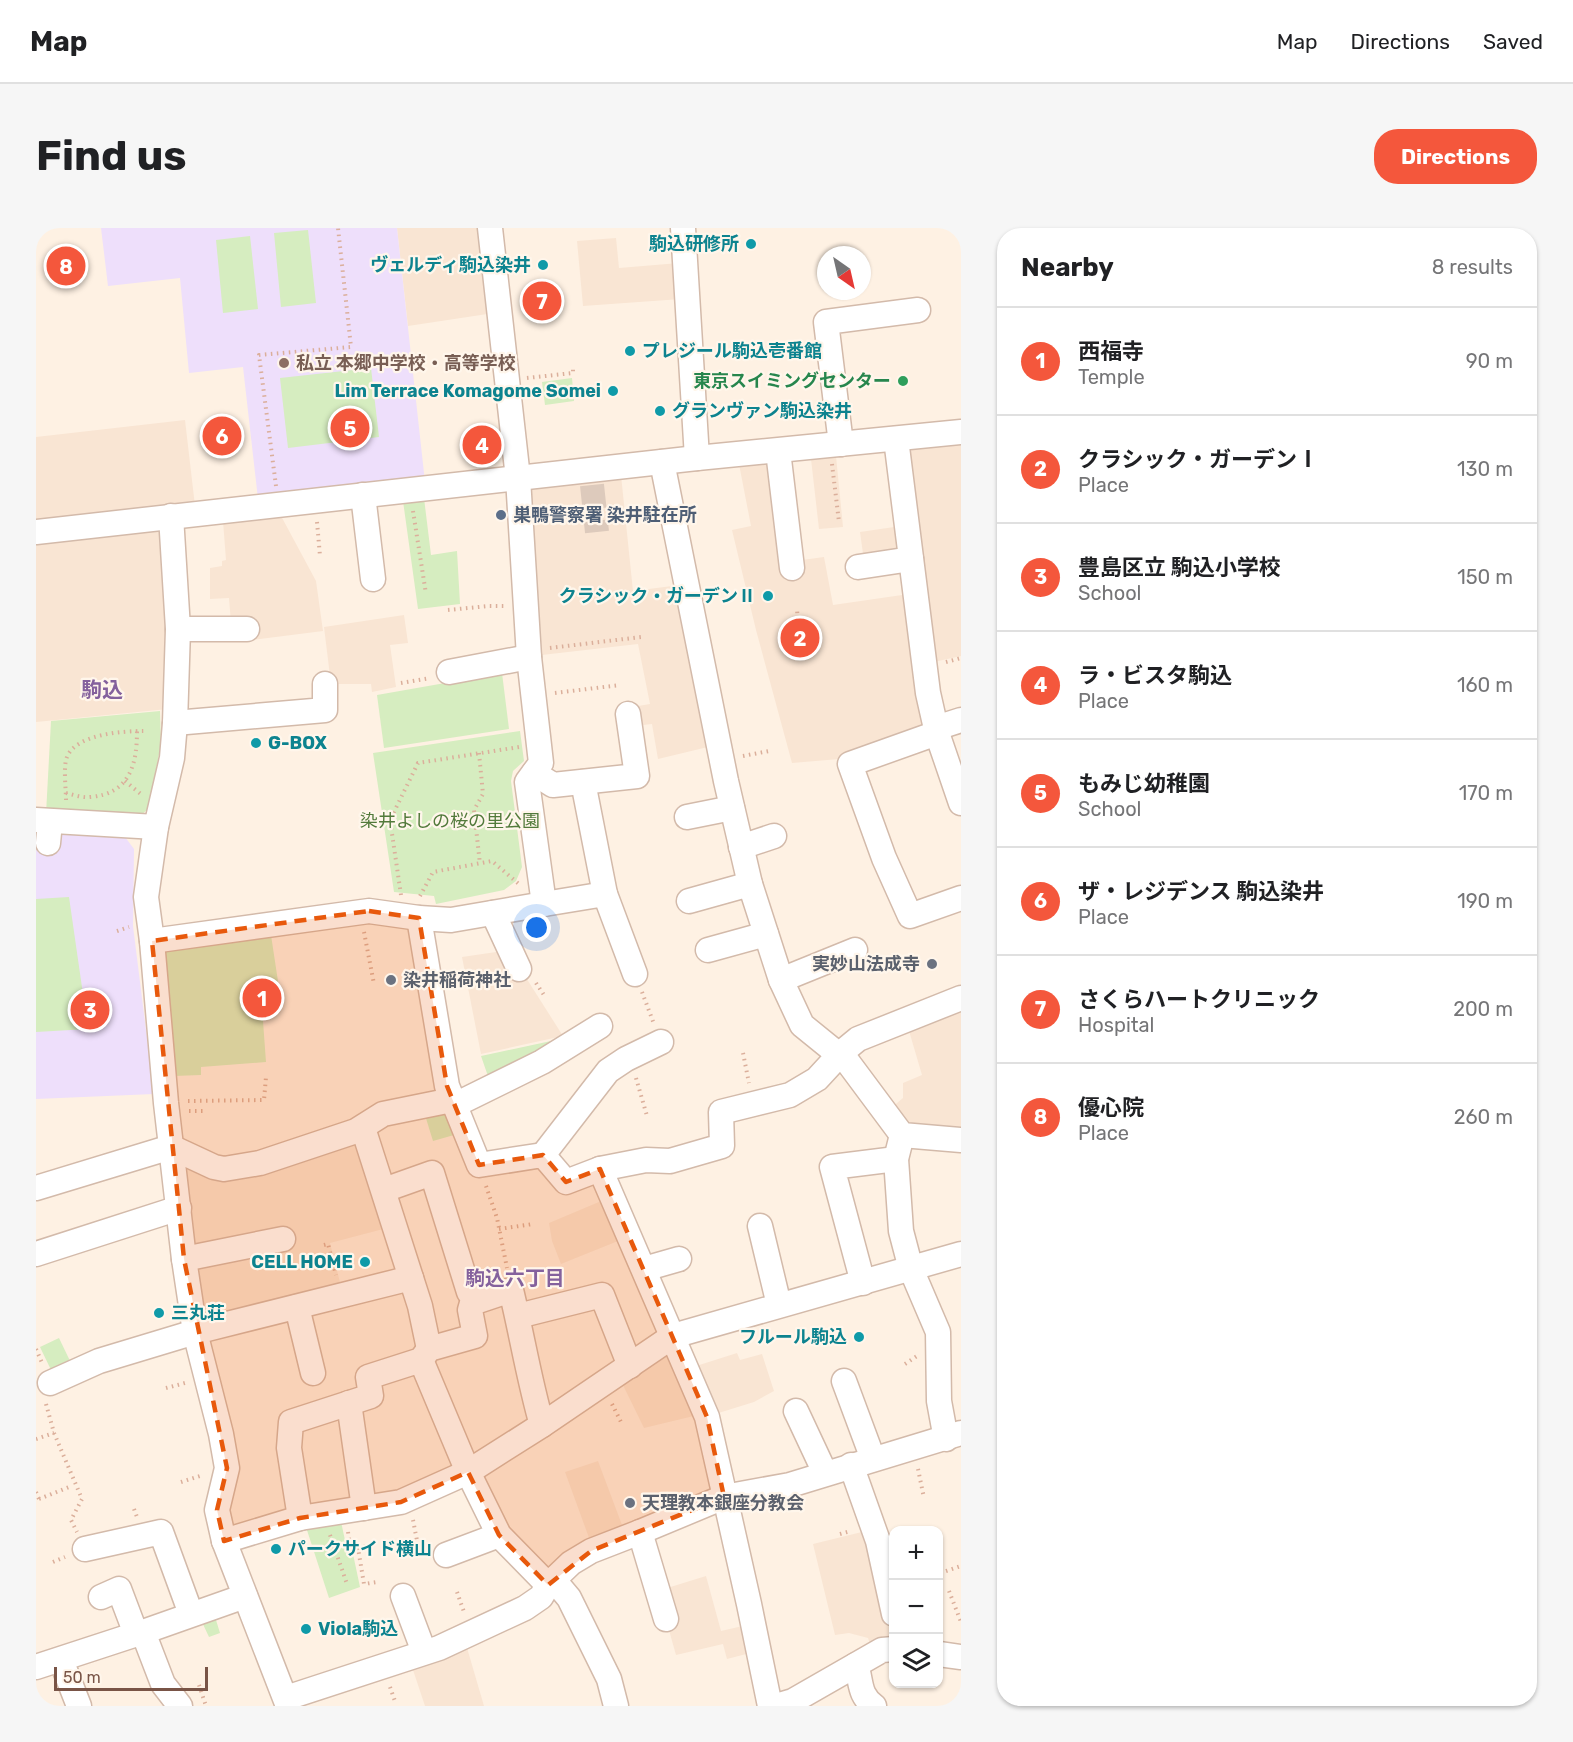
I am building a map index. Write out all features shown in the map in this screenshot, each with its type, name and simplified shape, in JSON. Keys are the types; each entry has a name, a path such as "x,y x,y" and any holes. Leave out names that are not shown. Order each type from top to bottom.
{"street":[{"path":"490,228 518,478 525,607 541,763 527,782 544,903"},
{"path":"683,228 697,458"},
{"path":"836,445 826,322 918,310"},
{"path":"36,532 518,478 591,477 662,462 961,432"},
{"path":"896,439 928,693 936,730 961,803"},
{"path":"778,451 792,568"},
{"path":"662,462 732,808 750,884 781,980 802,1025 840,1054 902,1135 961,1140"},
{"path":"363,495 373,579"},
{"path":"171,516 178,629 175,723 172,758 156,827 146,897 152,941 158,1084 171,1147 183,1259 195,1332 221,1434 226,1468 217,1510 224,1541 287,1702 424,1652 525,1608 541,1597 550,1582 571,1563 591,1551 724,1497 790,1485 954,1436 939,1401 939,1332 911,1269 901,1232 896,1159 902,1135"},
{"path":"858,567 911,559"},
{"path":"178,629 247,629"},
{"path":"449,672 529,655"},
{"path":"175,723 325,710 325,684"},
{"path":"534,773 553,785 637,776 628,714"},
{"path":"961,720 850,764 884,858 910,916 961,898"},
{"path":"583,782 605,894 635,974"},
{"path":"687,817 732,808"},
{"path":"50,824 156,827"},
{"path":"741,847 774,836"},
{"path":"688,901 750,884"},
{"path":"152,941 369,911 411,912 451,920 605,894"},
{"path":"411,912 447,1086 479,1165 543,1155 608,1071 660,1042"},
{"path":"492,913 519,969"},
{"path":"708,950 766,934"},
{"path":"781,980 855,950"},
{"path":"543,1155 566,1182 600,1170 646,1160 670,1161 722,1146 721,1112 790,1095 817,1079 840,1054 858,1039 961,998"},
{"path":"36,1188 171,1147 213,1167 225,1169 260,1163 363,1128 383,1114 463,1101 532,1067 600,1026"},
{"path":"363,1128 420,1306 425,1354 468,1472 499,1535 569,1598 609,1679 616,1706"},
{"path":"863,1283 832,1167 896,1159"},
{"path":"600,1170 707,1417 770,1706"},
{"path":"300,1518 289,1448 291,1422 371,1396 368,1377 475,1336 470,1298 432,1173 384,1190"},
{"path":"36,1254 178,1208"},
{"path":"760,1226 779,1305"},
{"path":"183,1259 282,1239"},
{"path":"224,1541 300,1518 400,1502 468,1472 673,1336 961,1254"},
{"path":"644,1269 679,1259"},
{"path":"50,1383 99,1361 195,1332 411,1278"},
{"path":"470,1298 511,1290 529,1380 542,1425"},
{"path":"518,1316 602,1294 630,1366"},
{"path":"297,1307 313,1373"},
{"path":"844,1381 889,1587"},
{"path":"344,1511 349,1403"},
{"path":"796,1412 825,1473"},
{"path":"85,1549 161,1532 191,1614"},
{"path":"640,1532 666,1619"},
{"path":"446,1555 499,1535"},
{"path":"101,1597 119,1589 163,1683 180,1706"},
{"path":"36,1667 245,1596"},
{"path":"403,1596 424,1652"},
{"path":"776,1706 793,1701 882,1650 889,1649"},
{"path":"943,1655 961,1657"},
{"path":"61,1660 78,1706"},
{"path":"856,1665 862,1693 866,1700 874,1706"}],"path":[{"path":"278,504 259,355 351,347 338,228"},
{"path":"507,380 573,373 573,369"},
{"path":"836,445 839,522"},
{"path":"410,490 426,594"},
{"path":"314,500 320,556"},
{"path":"448,610 489,606 525,607"},
{"path":"787,630 798,625 797,609"},
{"path":"529,655 641,637"},
{"path":"401,683 444,676 449,672"},
{"path":"533,695 620,685"},
{"path":"66,793 90,797 108,792 125,782 133,769 137,752 137,731"},
{"path":"50,824 66,793 67,757 76,744 98,736 144,731"},
{"path":"528,746 418,763 390,820 402,898 411,912 433,872 492,861 544,903"},
{"path":"479,753 483,794 474,810 480,864"},
{"path":"125,782 143,795"},
{"path":"360,912 374,984"},
{"path":"635,974 660,1042"},
{"path":"743,1053 754,1104"},
{"path":"630,1057 647,1116"},
{"path":"198,1100 264,1100 266,1077"},
{"path":"479,1165 499,1229 511,1290"},
{"path":"499,1229 533,1224"},
{"path":"324,1245 328,1244 341,1296"},
{"path":"50,1383 41,1386 54,1433 82,1499 71,1520 85,1549"},
{"path":"36,1439 54,1433"},
{"path":"913,1447 924,1498"},
{"path":"36,1492 37,1500 69,1487"},
{"path":"410,1498 420,1556"},
{"path":"344,1511 351,1550 373,1545"},
{"path":"344,1511 347,1584"},
{"path":"358,1548 364,1584 377,1582"},
{"path":"946,1571 961,1566"},
{"path":"949,1591 961,1622"},
{"path":"199,1685 206,1706"}],"highlighted area":[{"path":"369,911 419,918 447,1086 479,1165 543,1155 566,1182 600,1169 707,1417 724,1497 591,1551 548,1585 499,1535 468,1472 401,1502 300,1518 224,1541 217,1510 227,1468 184,1259 152,941"}],"shaded area":[{"name":"私立 本郷中学校・高等学校","path":"101,228 397,228 425,482 258,499 243,367 189,373 180,278 108,286"},
{"path":"397,228 484,228 494,313 408,326"},
{"path":"616,238 619,268 679,263 681,299 583,306 577,241"},
{"path":"185,420 195,506 36,523 36,437"},
{"path":"961,442 961,656 929,663 904,457 911,447"},
{"path":"836,456 843,527 819,529 811,459"},
{"path":"764,462 771,466 795,561 824,557 833,605 909,594 928,729 851,758 792,763 732,530 751,526 739,464"},
{"path":"621,475 633,591 680,585 712,746 658,759 652,724 634,726 632,707 650,704 638,644 533,656 529,486"},
{"path":"280,514 316,581 323,631 252,640 249,622 231,623 229,598 210,599 210,568 222,566 222,561 226,560 223,521"},
{"path":"901,526 905,555 864,561 860,532"},
{"path":"157,530 166,537 168,709 36,722 36,542"},
{"path":"404,615 408,643 390,645 396,687 372,692 371,684 331,684 324,627"},
{"path":"36,827 122,833 134,849 133,926 154,1094 36,1099"},
{"path":"503,951 523,973 563,1036 481,1054 462,957"},
{"path":"961,1004 961,1135 918,1133 890,1109 903,1098 903,1083 922,1075 907,1024"},
{"path":"361,1134 391,1227 330,1243 342,1290 201,1320 196,1250 188,1243 178,1156 215,1170"},
{"path":"606,1199 623,1239 561,1264 552,1241 549,1223"},
{"path":"664,1349 698,1415 644,1428 620,1379"},
{"path":"737,1353 740,1360 762,1354 774,1391 754,1402 712,1415 693,1367"},
{"path":"598,1461 625,1533 592,1546 565,1472"},
{"path":"870,1530 884,1586 889,1618 889,1641 887,1643 871,1647 868,1638 849,1633 835,1635 813,1544"},
{"path":"706,1576 721,1631 747,1625 754,1652 727,1659 723,1644 676,1655 667,1623 664,1589"},
{"path":"465,1641 484,1706 425,1706 410,1661"}],"green space":[{"path":"308,230 316,303 281,307 274,233"},
{"path":"250,236 258,309 223,313 216,240"},
{"path":"371,368 379,437 288,448 280,378"},
{"path":"572,378 574,401 545,405 542,382"},
{"path":"424,498 431,555 457,551 460,604 418,609 403,501"},
{"path":"502,673 509,729 384,748 377,695"},
{"path":"160,711 161,744 148,809 140,816 46,814 51,721"},
{"name":"染井よしの桜の里公園","path":"520,731 524,761 513,771 511,781 522,867 516,881 504,890 436,904 434,896 394,892 373,753"},
{"path":"69,897 88,1029 36,1032 36,899"},
{"path":"271,935 281,1001 265,1003 263,1021 266,1062 201,1067 201,1075 174,1076 163,956 166,952"},
{"path":"565,1038 490,1082 481,1056"},
{"path":"446,1107 461,1133 433,1141 424,1112"},
{"path":"59,1338 71,1363 52,1372 40,1347"},
{"path":"340,1517 348,1554 353,1554 360,1587 329,1598 305,1524"},
{"path":"238,1605 244,1610 216,1620 220,1633 209,1637 201,1620"}],"tunnel":[{"path":"592,485 597,532"}],"place":[{"name":"駒込研修所","path":"751,244"},
{"name":"ヴェルディ駒込染井","path":"543,265"},
{"name":"優心院","path":"66,266"},
{"name":"さくらハートクリニック","path":"542,301"},
{"name":"プレジール駒込壱番館","path":"630,351"},
{"name":"私立 本郷中学校・高等学校","path":"284,363"},
{"name":"東京スイミングセンター","path":"903,381"},
{"name":"Lim Terrace Komagome Somei","path":"613,391"},
{"name":"グランヴァン駒込染井","path":"660,411"},
{"name":"もみじ幼稚園","path":"350,428"},
{"name":"ザ・レジデンス 駒込染井","path":"222,436"},
{"name":"ラ・ビスタ駒込","path":"482,445"},
{"name":"巣鴨警察署 染井駐在所","path":"501,515"},
{"name":"クラシック・ガーデンⅡ","path":"768,596"},
{"name":"クラシック・ガーデンⅠ","path":"800,638"},
{"name":"G-BOX","path":"256,743"},
{"name":"実妙山法成寺","path":"932,964"},
{"name":"染井稲荷神社","path":"391,980"},
{"name":"西福寺","path":"262,998"},
{"name":"豊島区立 駒込小学校","path":"90,1010"},
{"name":"CELL HOME","path":"365,1262"},
{"name":"三丸荘","path":"159,1313"},
{"name":"フルール駒込","path":"859,1337"},
{"name":"天理教本銀座分教会","path":"630,1503"},
{"name":"パークサイド横山","path":"276,1549"},
{"name":"Viola駒込","path":"306,1629"}],"district":[{"name":"駒込","path":"102,689"},
{"name":"駒込六丁目","path":"515,1278"}]}
